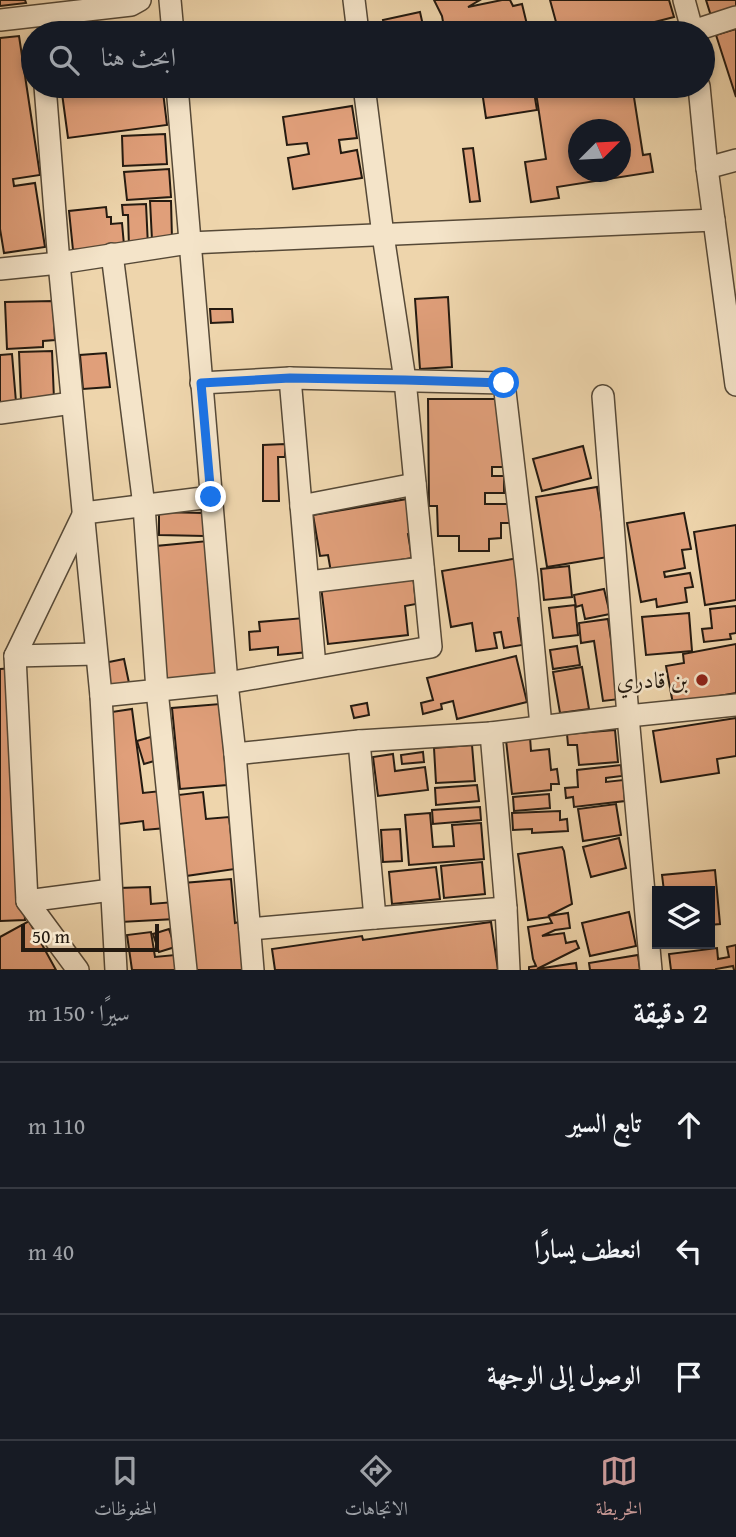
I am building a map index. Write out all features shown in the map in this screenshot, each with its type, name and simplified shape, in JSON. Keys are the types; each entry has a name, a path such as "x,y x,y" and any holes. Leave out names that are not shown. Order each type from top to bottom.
{"street":[{"path":"0,20 131,5 140,0"},
{"path":"170,0 172,21"},
{"path":"354,0 357,21"},
{"path":"684,0 687,21"},
{"path":"715,24 736,17"},
{"path":"46,98 101,696 116,970"},
{"path":"178,98 226,683 235,754 253,970"},
{"path":"101,696 226,683 431,647 405,380 366,98"},
{"path":"700,98 736,385"},
{"path":"707,169 736,160"},
{"path":"0,269 189,243 714,220"},
{"path":"112,254 144,506 157,690 186,970"},
{"path":"201,383 290,378 504,383 541,726"},
{"path":"290,378 315,667"},
{"path":"603,396 651,970"},
{"path":"1,415 72,403"},
{"path":"301,506 415,484"},
{"path":"84,513 211,497"},
{"path":"78,970 27,901 15,656 84,513"},
{"path":"309,582 424,568"},
{"path":"15,656 96,654"},
{"path":"235,754 359,741 491,733 736,705"},
{"path":"491,733 509,970"},
{"path":"359,741 375,918"},
{"path":"27,901 111,890"},
{"path":"250,929 506,908"}],"building":[{"path":"0,0 25,0 26,3 0,6"},
{"path":"434,0 480,0 468,7 510,0 513,6 522,4 526,21 443,21"},
{"path":"550,0 669,0 674,17 658,21 556,21"},
{"path":"706,0 736,0 736,8 711,16"},
{"path":"420,12 422,21 383,21"},
{"path":"736,29 736,97 716,35"},
{"path":"19,36 21,98 28,98 40,175 13,179 14,186 35,183 45,247 4,253 0,229 0,38"},
{"path":"63,98 164,98 167,125 68,138"},
{"path":"483,98 535,98 537,110 486,118"},
{"path":"537,98 634,98 643,155 650,154 653,172 631,175 631,119 568,119 568,182 589,182 557,187 559,198 531,202 525,162 546,159"},
{"path":"352,106 357,138 339,140 341,153 357,150 362,178 293,189 288,158 309,154 307,143 287,145 283,117"},
{"path":"165,134 167,164 123,166 122,136"},
{"path":"473,148 480,201 470,202 463,149"},
{"path":"169,169 171,197 127,200 124,172"},
{"path":"150,201 171,201 172,239 152,240"},
{"path":"146,204 148,246 129,247 128,215 123,215 122,205"},
{"path":"106,207 111,224 122,223 124,245 73,250 69,211"},
{"path":"448,297 452,367 420,369 415,299"},
{"path":"53,301 55,340 43,341 43,347 7,349 5,302"},
{"path":"210,309 232,309 233,322 211,323"},
{"path":"52,351 54,399 21,400 19,352"},
{"path":"106,353 110,387 83,389 80,355"},
{"path":"12,354 16,402 0,403 0,355"},
{"path":"428,399 502,399 509,467 492,467 492,476 504,476 504,493 485,493 485,504 515,504 516,523 501,523 501,538 489,539 489,551 459,551 459,536 438,536 437,506 429,506"},
{"path":"285,444 285,457 278,457 279,501 263,501 263,445"},
{"path":"583,446 591,478 542,491 533,459"},
{"path":"597,487 608,557 547,567 536,497"},
{"path":"413,498 419,532 408,534 412,558 331,572 328,555 320,556 313,515"},
{"path":"159,512 204,513 204,536 159,535"},
{"path":"684,513 691,549 682,550 685,568 664,572 665,577 690,573 693,587 685,588 687,602 657,607 656,599 641,602 627,523"},
{"path":"736,525 736,600 705,605 694,532"},
{"path":"208,541 219,674 197,675 198,682 167,684 156,546"},
{"path":"519,558 529,616 518,618 522,645 504,648 501,632 494,633 497,648 476,651 472,623 451,627 442,571"},
{"path":"569,566 572,597 544,600 541,569"},
{"path":"413,575 416,604 405,606 408,635 328,644 321,586"},
{"path":"604,589 610,614 585,619 582,605 576,607 574,595"},
{"path":"575,605 578,635 553,638 549,608"},
{"path":"736,606 736,633 730,634 731,639 704,642 702,629 712,628 710,609"},
{"path":"689,613 692,651 646,655 642,617"},
{"path":"304,618 308,652 278,655 278,647 250,650 249,632 260,631 259,622"},
{"path":"608,619 620,699 603,701 594,641 581,643 579,623"},
{"name":"بن قادري","path":"736,644 736,693 673,704 666,666 684,663 683,654"},
{"path":"577,646 580,665 553,669 550,650"},
{"path":"516,656 527,702 457,719 453,701 441,704 442,709 423,714 421,703 433,700 427,678"},
{"path":"124,659 129,683 104,688 99,664"},
{"path":"582,667 589,709 560,713 553,672"},
{"path":"13,668 25,920 0,921 0,669"},
{"path":"367,703 369,715 354,718 351,706"},
{"path":"220,704 227,785 180,789 172,708"},
{"path":"132,709 143,793 161,791 166,828 144,830 143,821 119,824 105,713"},
{"path":"736,718 736,756 717,759 719,773 661,782 653,731"},
{"path":"615,730 618,762 579,765 577,745 568,745 567,734"},
{"path":"154,736 161,759 144,764 137,741"},
{"path":"530,737 531,751 549,749 551,770 557,769 559,784 551,784 551,790 512,794 506,740"},
{"path":"472,745 475,781 436,783 434,748"},
{"path":"423,752 424,762 402,764 401,755"},
{"path":"393,754 395,771 425,767 428,790 378,796 373,757"},
{"path":"621,765 622,776 606,778 606,782 623,780 625,801 574,807 573,797 566,798 565,788 578,787 577,770"},
{"path":"477,785 479,801 436,805 435,788"},
{"path":"203,792 206,819 229,817 235,869 179,877 177,858 185,857 178,795"},
{"path":"549,794 550,808 514,811 513,797"},
{"path":"616,804 621,835 583,841 578,809"},
{"path":"480,807 481,820 433,824 432,810"},
{"path":"560,811 560,820 567,819 568,831 532,833 532,829 513,830 512,813"},
{"path":"430,813 433,847 454,846 452,825 481,823 484,859 409,865 405,815"},
{"path":"400,829 402,861 383,862 381,830"},
{"path":"619,838 626,868 591,877 583,847"},
{"path":"562,847 572,904 548,916 568,913 570,928 555,930 542,936 564,933 566,943 576,941 579,948 537,969 576,963 577,970 529,970 529,967 536,966 528,927 552,923 549,917 528,920 518,854"},
{"path":"482,862 485,894 444,898 441,866"},
{"path":"436,867 440,899 392,904 389,872"},
{"path":"715,870 720,924 715,924 715,886 663,886 662,875"},
{"path":"231,879 235,923 239,922 244,970 191,970 183,883"},
{"path":"150,887 151,904 174,902 175,919 121,922 119,888"},
{"path":"629,912 636,946 590,956 582,923"},
{"path":"29,921 56,970 0,970 0,937"},
{"path":"491,922 498,970 275,970 272,949 362,936 363,940"},
{"path":"169,929 175,947 159,952 153,934"},
{"path":"151,932 155,957 175,955 177,970 132,970 127,935"},
{"path":"736,945 736,970 733,966 716,970 671,970 669,954 717,948 718,959 729,957 727,947"},
{"path":"638,955 640,970 590,970 589,963"}],"place":[{"name":"بن قادري","path":"702,680"}],"route":[{"path":"211,497 201,383 290,378 504,383"}]}
